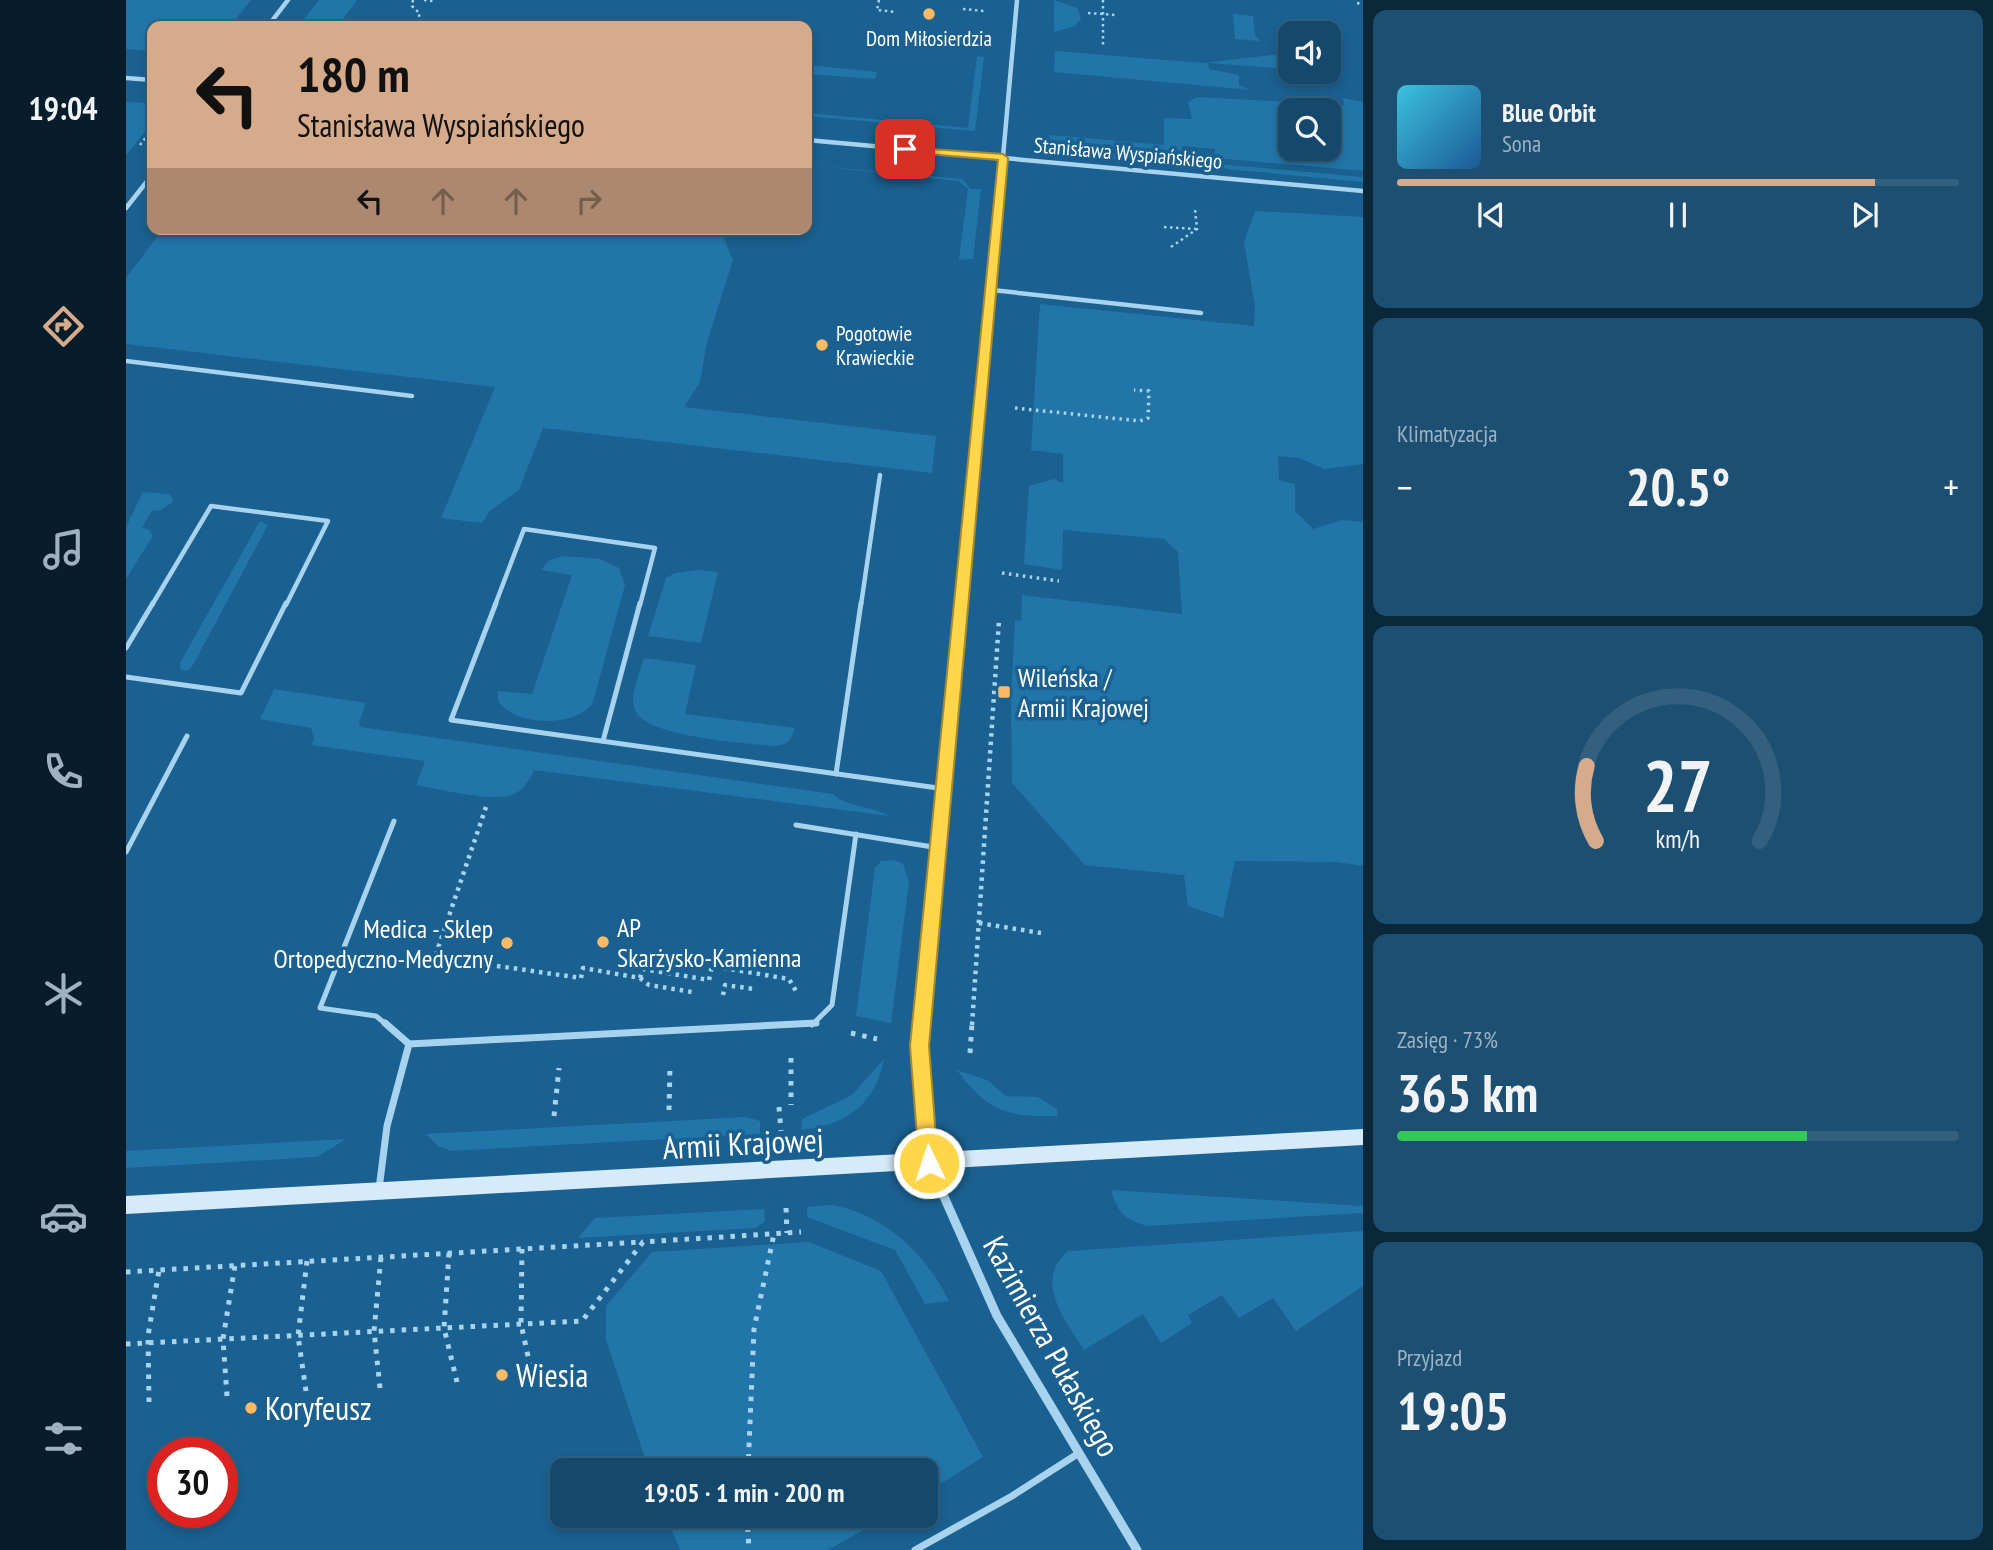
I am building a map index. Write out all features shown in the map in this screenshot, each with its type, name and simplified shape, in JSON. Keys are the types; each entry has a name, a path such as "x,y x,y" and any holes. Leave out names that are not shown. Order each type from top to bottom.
{"street":[{"path":"272,21 288,0"},
{"name":"Kazimierza Pułaskiego","path":"1017,0 946,789 919,1046 929,1163 997,1316 1138,1550"},
{"path":"126,78 147,80"},
{"name":"Stanisława Wyspiańskiego","path":"812,140 1363,191"},
{"path":"126,208 147,181"},
{"name":"Armii Krajowej","path":"126,1205 929,1163 1363,1137"}],"lane":[{"path":"992,290 1201,313"},
{"path":"126,361 412,396"},
{"path":"836,774 880,475"},
{"path":"126,648 211,506 328,521 241,693 126,677"},
{"path":"603,741 655,548 524,529 451,720 946,789"},
{"path":"126,852 187,736"},
{"path":"394,821 320,1008 376,1016 409,1044 814,1024 832,1004 856,834"},
{"path":"796,825 939,848"},
{"path":"379,1192 387,1126 409,1044"},
{"path":"915,1550 1012,1496 1079,1453"}],"path":[{"path":"413,0 412,6 420,14 416,21"},
{"path":"424,0 433,1"},
{"path":"879,0 877,10 896,12"},
{"path":"1103,0 1104,48"},
{"path":"1357,3 1363,4"},
{"path":"1088,13 1116,15"},
{"path":"1195,204 1197,229"},
{"path":"1164,227 1197,229"},
{"path":"1171,247 1197,229"},
{"path":"1014,408 1140,421 1148,418 1149,391 1134,390"},
{"path":"1002,573 1059,581"},
{"path":"486,807 436,957 503,964 580,978 583,968 597,968 640,978 643,969 709,980 712,966 727,966 771,976"},
{"path":"979,923 1041,933"},
{"path":"660,972 662,964"},
{"path":"792,1105 793,1026"},
{"path":"669,1110 674,1031"},
{"path":"554,1116 564,1036"},
{"path":"779,1107 781,1132"},
{"path":"786,1208 787,1233"},
{"path":"126,1272 801,1232"},
{"path":"749,1458 754,1329 774,1234"},
{"path":"126,1344 582,1321 643,1242"},
{"path":"522,1249 521,1324 533,1379"},
{"path":"449,1253 444,1328 457,1382"},
{"path":"380,1388 374,1331 381,1257"},
{"path":"306,1391 298,1336 307,1261"},
{"path":"227,1396 223,1339 234,1265"},
{"path":"149,1402 146,1343 150,1304 159,1270"},
{"path":"748,1528 749,1550"}],"shaded area":[{"path":"126,0 251,0 234,21 147,21 147,51 126,49"},
{"path":"319,0 357,0 342,21 303,21"},
{"path":"1054,0 1077,8 1081,18 1075,26 1054,32"},
{"path":"1233,14 1253,16 1255,35 1260,41 1235,39"},
{"path":"1055,51 1204,63 1278,54 1278,68 1208,63 1209,69 1239,75 1239,85 1250,90 1054,72"},
{"path":"977,56 984,57 975,131 812,116 812,113 968,128"},
{"path":"812,66 877,72 875,79 812,74"},
{"path":"1197,97 1278,101 1278,161 1341,161 1343,98 1363,102 1363,171 1215,158 1215,149 1182,146 1182,152 1177,154 1049,141 1050,135 1164,145 1164,118 1192,119 1188,102"},
{"path":"126,102 147,103 147,129 126,155"},
{"path":"1071,150 1190,161 1181,165 1071,155"},
{"path":"1218,164 1363,177 1363,182 1226,169"},
{"path":"812,165 962,179 971,189 981,189 973,259 959,260 968,189 959,181"},
{"path":"1255,211 1363,217 1363,464 1324,469 1299,458 1278,456 1279,480 1295,484 1295,511 1313,529 1342,520 1363,522 1363,866 1336,862 1235,861 1223,918 1188,906 1184,875 1085,865 1012,783 1011,699 1015,620 1021,621 1022,595 1182,614 1178,552 1164,539 1063,530 1062,570 1024,564 1029,486 1054,479 1063,483 1063,454 1031,450 1040,304 1254,326 1255,307 1244,242"},
{"path":"158,235 723,235 733,260 707,342 700,382 684,407 936,436 932,473 543,428 519,490 490,511 482,523 441,518 495,387 126,344 126,278"},
{"path":"143,492 170,494 174,501 159,511 152,510 142,528 149,529 153,536 126,579 126,527"},
{"path":"260,521 268,525 193,665 187,671 181,670 180,663"},
{"path":"562,556 600,559 619,568 625,585 593,702 585,711 573,717 544,721 530,719 505,709 498,700 498,691 532,694 572,575 541,570 548,561"},
{"path":"698,570 718,572 701,643 648,636 666,578 675,573"},
{"path":"644,658 696,665 685,714 795,728 792,736 785,744 773,746 697,737 657,727 643,719 635,710 633,698"},
{"path":"274,689 366,703 359,722 360,727 833,794 845,802 889,816 534,770 520,791 503,797 465,794 416,785 425,761 311,745 314,739 311,728 260,719"},
{"path":"895,860 903,864 909,882 891,1023 856,1016 875,868 881,861"},
{"path":"884,1059 874,1089 856,1110 831,1124 801,1130 802,1119 852,1095"},
{"path":"957,1070 987,1080 1006,1096 1038,1097 1057,1109 1058,1116 1026,1115 1000,1109 978,1095"},
{"path":"746,1117 760,1121 760,1134 451,1151 438,1146 426,1134"},
{"path":"346,1139 317,1157 126,1168 126,1151"},
{"path":"1111,1190 1363,1206 1363,1213 1147,1226 1123,1214"},
{"path":"832,1205 869,1217 901,1239 928,1267 949,1301 925,1304 895,1250 807,1217 807,1207"},
{"path":"764,1209 765,1221 756,1228 578,1238 595,1218"},
{"path":"1363,1231 1363,1286 1296,1331 1273,1298 1239,1318 1222,1295 1188,1315 1192,1323 1161,1343 1143,1314 1084,1350 1061,1313 1053,1288 1053,1275 1058,1263 1068,1251"},
{"path":"809,1242 881,1271 983,1457 938,1485 938,1458 645,1458 606,1340 606,1306 652,1252"},
{"path":"671,1528 867,1528 828,1550 680,1550"}],"place":[{"name":"Dom Miłosierdzia","path":"929,14"},
{"name":"Pogotowie Krawieckie","path":"822,345"},
{"name":"Wileńska / Armii Krajowej","path":"1004,692"},
{"name":"AP Skarżysko-Kamienna","path":"603,942"},
{"name":"Medica - Sklep Ortopedyczno-Medyczny","path":"507,943"},
{"name":"Wiesia","path":"502,1375"},
{"name":"Koryfeusz","path":"251,1408"}],"route":[{"path":"905,149 1003,158 956,686 919,1046 929,1163"}]}
